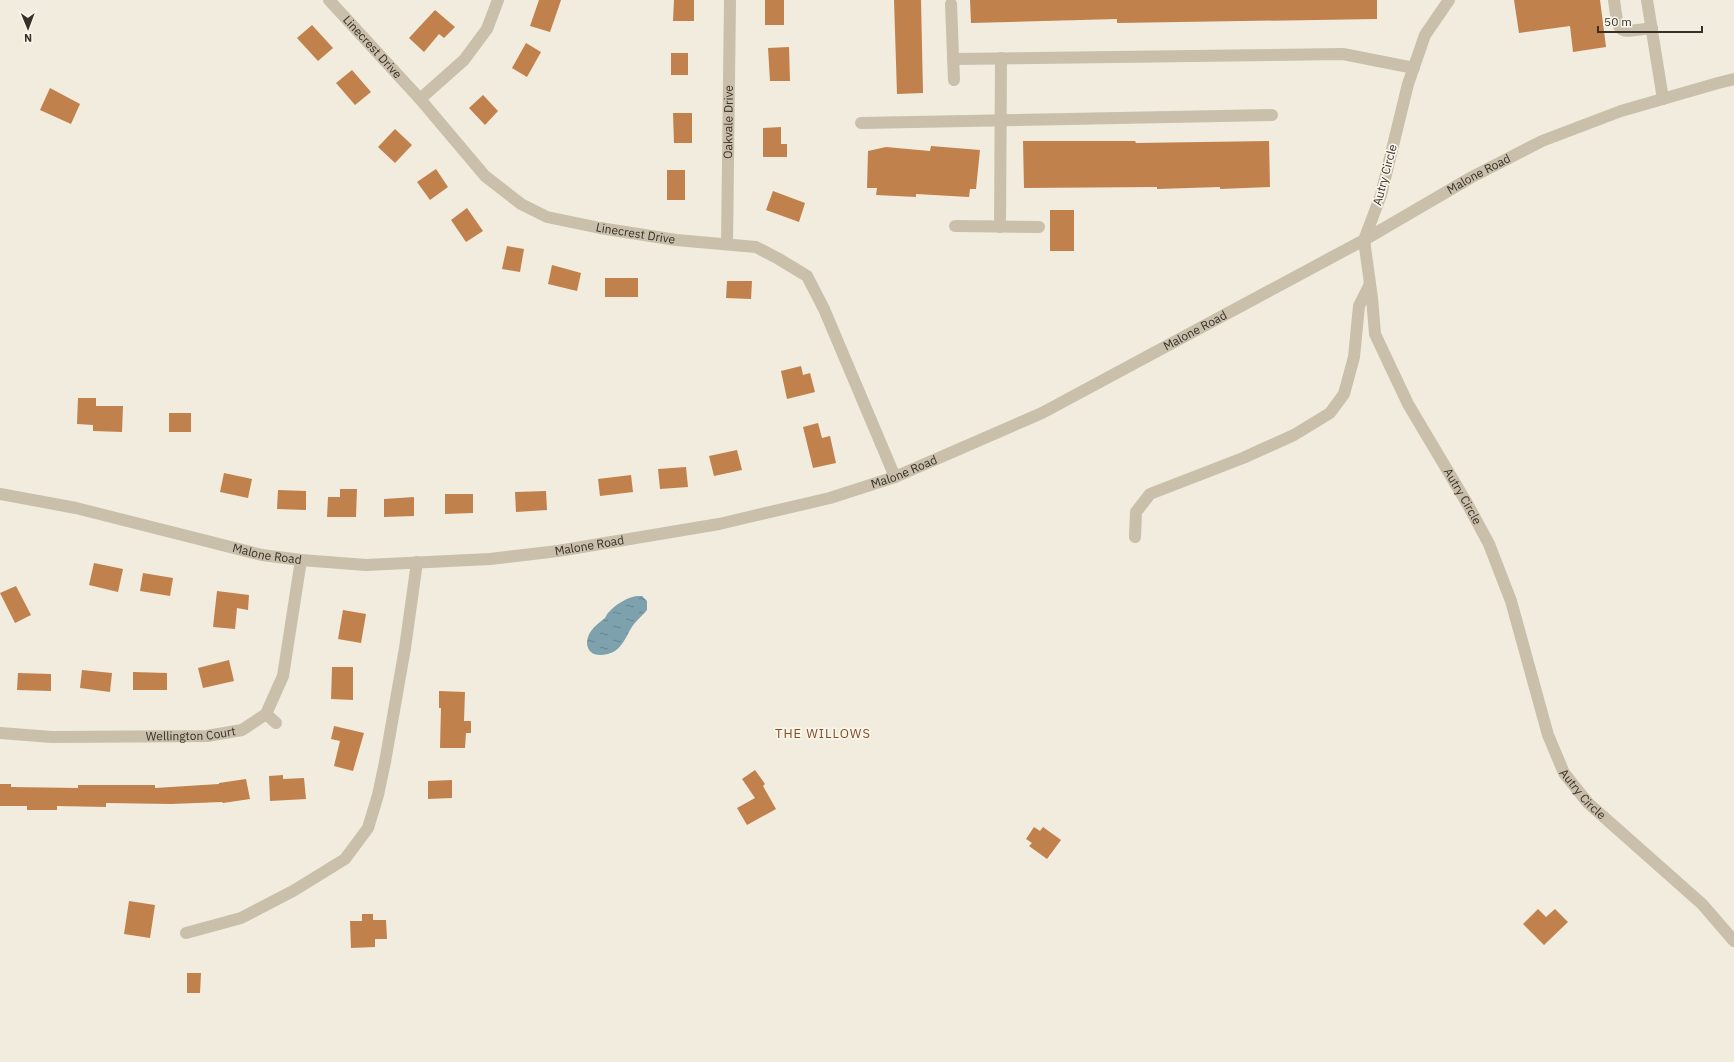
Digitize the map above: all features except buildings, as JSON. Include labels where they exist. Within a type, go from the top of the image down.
[{"type":"street","name":"Linecrest Drive","points":[[329,0],[420,99],[485,176],[521,204],[547,217],[676,240],[756,247],[807,276],[824,310],[895,477]]},
{"type":"street","points":[[420,99],[464,60],[487,29],[498,0]]},
{"type":"street","name":"Oakvale Drive","points":[[727,244],[730,0]]},
{"type":"street","name":"Autry Circle","points":[[1449,0],[1425,35],[1408,84],[1381,195],[1364,240],[1375,334],[1408,404],[1468,505],[1488,544],[1511,601],[1548,735],[1564,773],[1588,803],[1702,904],[1734,941]]},
{"type":"street","points":[[1614,0],[1618,25],[1621,29],[1627,31],[1652,28]]},
{"type":"street","points":[[1647,0],[1663,99]]},
{"type":"street","points":[[951,4],[954,80]]},
{"type":"street","points":[[953,59],[1343,54],[1414,68]]},
{"type":"street","points":[[1000,227],[1001,58]]},
{"type":"street","name":"Malone Road","points":[[0,494],[76,508],[262,555],[301,560],[366,565],[490,559],[558,551],[718,524],[830,498],[895,477],[1042,413],[1364,240],[1472,177],[1542,141],[1621,111],[1734,79]]},
{"type":"street","points":[[861,123],[1272,115]]},
{"type":"street","points":[[955,226],[1039,228]]},
{"type":"street","points":[[1134,537],[1136,512],[1150,494],[1243,458],[1294,435],[1330,412],[1344,394],[1354,357],[1359,306],[1370,284]]},
{"type":"street","points":[[276,724],[266,714],[283,676],[301,560]]},
{"type":"street","points":[[186,933],[241,918],[345,860],[368,828],[378,795],[385,762],[405,648],[417,562]]},
{"type":"street","name":"Wellington Court","points":[[0,733],[52,737],[207,736],[242,730],[266,714]]},
{"type":"water","points":[[642,596],[647,601],[647,610],[634,624],[621,645],[611,653],[601,655],[597,655],[590,651],[587,642],[589,634],[594,628],[618,604],[629,598]]},
{"type":"district","name":"THE WILLOWS","points":[[823,733]]}]
